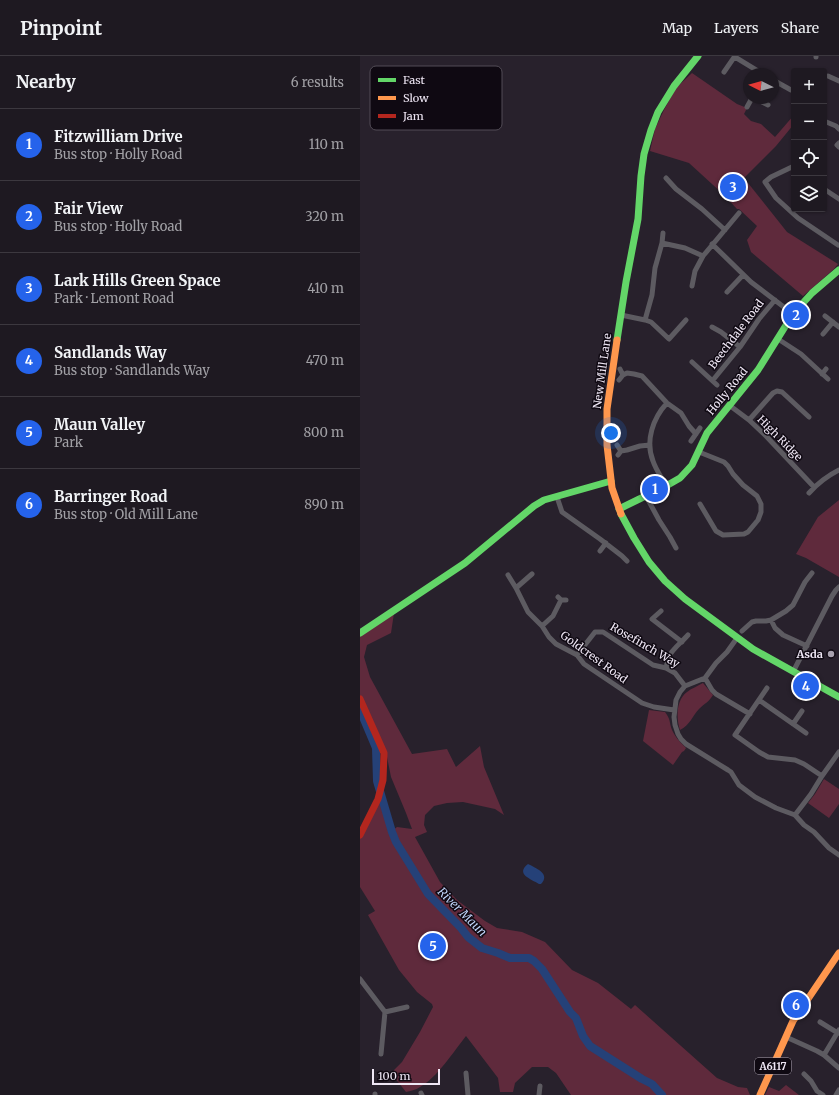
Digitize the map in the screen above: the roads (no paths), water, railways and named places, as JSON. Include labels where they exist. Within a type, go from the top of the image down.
[{"type":"street","name":"New Mill Lane","points":[[698,56],[674,86],[658,112],[644,154],[640,176],[638,220],[626,282],[606,409],[607,445],[612,488],[619,509],[634,538],[649,562],[665,582],[690,603],[752,649],[839,698]]},
{"type":"street","points":[[724,72],[735,57],[753,68]]},
{"type":"street","points":[[828,76],[839,82]]},
{"type":"street","points":[[779,83],[791,90]]},
{"type":"street","points":[[827,122],[839,129]]},
{"type":"street","points":[[791,167],[771,177],[765,182],[776,198],[798,218],[838,245]]},
{"type":"street","points":[[666,178],[676,189],[702,209],[725,230]]},
{"type":"street","points":[[666,188],[671,183]]},
{"type":"street","points":[[827,191],[839,199]]},
{"type":"street","points":[[692,286],[695,271],[703,256],[739,213]]},
{"type":"street","points":[[645,320],[652,295],[655,268],[662,243],[663,233]]},
{"type":"street","points":[[662,243],[685,248],[703,256]]},
{"type":"street","points":[[712,244],[751,282],[793,314]]},
{"type":"street","name":"Holly Road","points":[[619,509],[666,486],[680,478],[688,470],[699,452],[707,433],[758,370],[793,314],[812,293],[839,270]]},
{"type":"street","points":[[727,292],[744,275]]},
{"type":"street","name":"Beechdale Road","points":[[713,380],[740,348],[759,319],[775,300]]},
{"type":"street","points":[[621,315],[651,322],[669,339],[686,320]]},
{"type":"street","points":[[825,316],[839,327]]},
{"type":"street","points":[[823,334],[832,322]]},
{"type":"street","points":[[712,327],[721,332],[740,348]]},
{"type":"street","points":[[778,339],[801,354],[828,379]]},
{"type":"street","name":"Beechdale Road","points":[[692,362],[717,385]]},
{"type":"street","points":[[620,369],[623,375]]},
{"type":"street","points":[[822,374],[826,369]]},
{"type":"street","points":[[619,380],[627,373],[642,376],[667,403],[680,413],[696,434]]},
{"type":"street","points":[[749,420],[773,393],[777,391],[782,392],[809,417]]},
{"type":"street","points":[[666,486],[653,460],[650,445],[656,418],[667,403]]},
{"type":"street","name":"High Ridge","points":[[729,405],[749,420],[814,487]]},
{"type":"street","points":[[691,441],[700,428]]},
{"type":"street","points":[[617,445],[620,453],[640,446],[650,445]]},
{"type":"street","points":[[699,452],[724,462],[743,485],[757,496],[761,512],[758,520],[748,532],[744,534],[723,535],[716,531],[700,504]]},
{"type":"street","points":[[809,493],[830,474],[839,470]]},
{"type":"street","points":[[360,633],[465,563],[534,506],[544,500],[611,481]]},
{"type":"street","points":[[646,496],[676,548]]},
{"type":"street","points":[[557,497],[562,512],[606,543],[626,561]]},
{"type":"street","points":[[600,551],[606,543]]},
{"type":"street","points":[[742,631],[752,622],[766,622],[786,611],[793,605],[805,582],[812,573]]},
{"type":"street","points":[[516,588],[532,574]]},
{"type":"street","name":"Goldcrest Road","points":[[508,575],[528,612],[542,626],[549,637],[556,644],[577,655],[584,664],[642,703],[654,707],[674,710]]},
{"type":"street","points":[[793,672],[832,596],[839,587]]},
{"type":"street","points":[[542,626],[553,616],[561,599]]},
{"type":"street","points":[[662,611],[652,619],[682,642]]},
{"type":"street","points":[[771,620],[775,628],[783,634],[807,646]]},
{"type":"street","name":"Rosefinch Way","points":[[577,655],[595,632],[603,632],[653,665],[666,668],[675,673],[685,686]]},
{"type":"street","points":[[666,668],[668,657],[688,635]]},
{"type":"street","points":[[737,638],[705,678],[685,686],[680,692],[676,700],[674,710],[674,720],[678,734],[686,744],[731,772],[739,785],[756,797],[776,808],[795,815],[829,848],[839,855]]},
{"type":"street","points":[[705,678],[712,690],[750,714]]},
{"type":"street","points":[[767,688],[735,735],[759,752],[768,756],[795,760],[822,776]]},
{"type":"street","points":[[360,699],[384,753],[384,780],[378,799],[360,835]]},
{"type":"street","points":[[759,700],[806,733]]},
{"type":"street","points":[[793,724],[802,711]]},
{"type":"street","points":[[795,815],[839,752]]},
{"type":"street","name":"A6117","points":[[760,1095],[793,1021],[839,953]]},
{"type":"street","points":[[360,980],[362,987],[386,1012]]},
{"type":"street","points":[[386,1012],[407,1007]]},
{"type":"street","points":[[381,1054],[386,1012]]},
{"type":"street","points":[[820,1022],[839,1031],[824,1055]]},
{"type":"street","points":[[786,1037],[805,1044],[824,1055],[839,1068]]},
{"type":"street","points":[[466,1073],[468,1095]]},
{"type":"street","points":[[804,1074],[811,1081],[817,1091],[823,1095]]},
{"type":"street","points":[[539,1095],[540,1086]]},
{"type":"street","points":[[836,1095],[839,1090]]},
{"type":"water","points":[[528,864],[538,869],[543,874],[544,880],[541,884],[529,878],[524,873],[524,868]]},
{"type":"waterway","name":"River Maun","points":[[360,710],[376,748],[377,781],[392,832],[396,842],[428,894],[468,937],[482,948],[510,958],[529,958],[534,961],[542,969],[570,1012],[576,1018],[583,1036],[590,1046],[652,1084],[662,1095]]},
{"type":"place","name":"Lark Hills Green Space","points":[[733,187]]},
{"type":"place","name":"Fair View","points":[[796,315]]},
{"type":"place","name":"Fitzwilliam Drive","points":[[655,489]]},
{"type":"place","name":"Asda","points":[[831,654]]},
{"type":"place","name":"Sandlands Way","points":[[806,686]]},
{"type":"place","name":"Maun Valley","points":[[433,946]]},
{"type":"place","name":"Barringer Road","points":[[796,1005]]}]
